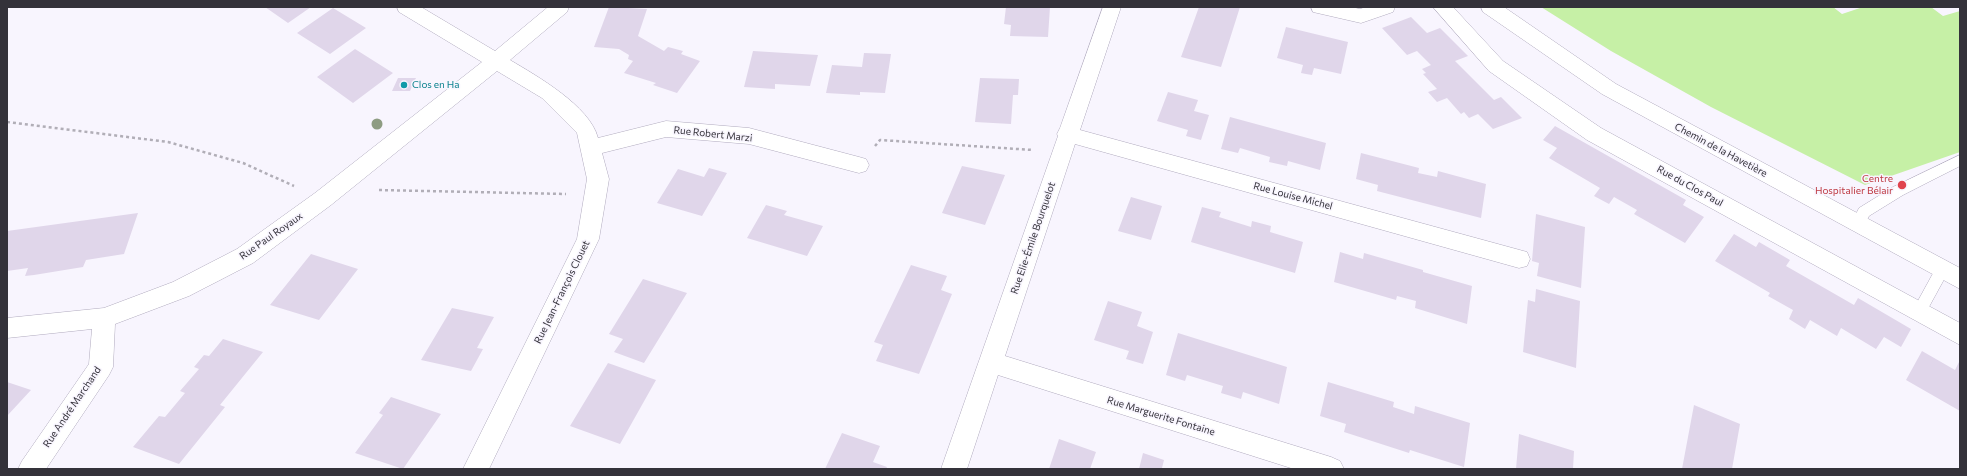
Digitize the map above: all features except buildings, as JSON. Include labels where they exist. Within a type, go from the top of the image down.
[{"type":"street","name":"Rue Jean-François Clouet","points":[[406,7],[549,93],[586,130],[598,179],[588,240],[476,469]]},
{"type":"street","name":"Rue Paul Royaux","points":[[7,328],[104,318],[181,288],[245,256],[323,199],[496,62],[560,7]]},
{"type":"street","name":"Rue Elie-Émile Bourquelot","points":[[954,469],[1112,7]]},
{"type":"street","points":[[1320,7],[1361,16],[1386,7]]},
{"type":"street","name":"Rue du Clos Paul","points":[[1442,7],[1496,66],[1594,134],[1960,335]]},
{"type":"street","name":"Chemin de la Havetière","points":[[1490,7],[1608,89],[1960,279]]},
{"type":"street","name":"Rue Robert Marzi","points":[[590,148],[666,129],[749,136],[859,165]]},
{"type":"street","name":"Rue Louise Michel","points":[[1065,143],[1519,259]]},
{"type":"street","name":"Rue André Marchand","points":[[31,469],[101,367],[104,318]]},
{"type":"street","name":"Rue Marguerite Fontaine","points":[[991,362],[1330,469]]},
{"type":"lane","points":[[1858,224],[1864,212],[1875,205],[1898,191],[1960,160]]},
{"type":"lane","points":[[1918,312],[1942,270]]},
{"type":"path","points":[[7,122],[168,142],[243,163],[323,199]]},
{"type":"path","points":[[859,165],[880,140],[1065,143]]},
{"type":"path","points":[[374,191],[595,195]]},
{"type":"green space","name":"Centre Hospitalier Bélair","points":[[1541,7],[1833,7],[1842,14],[1863,7],[1931,7],[1943,16],[1960,11],[1960,152],[1865,185],[1711,107],[1611,51]]},
{"type":"place","name":"Clos en Ha","points":[[404,85]]},
{"type":"place","name":"Centre Hospitalier Bélair","points":[[1902,185]]}]
